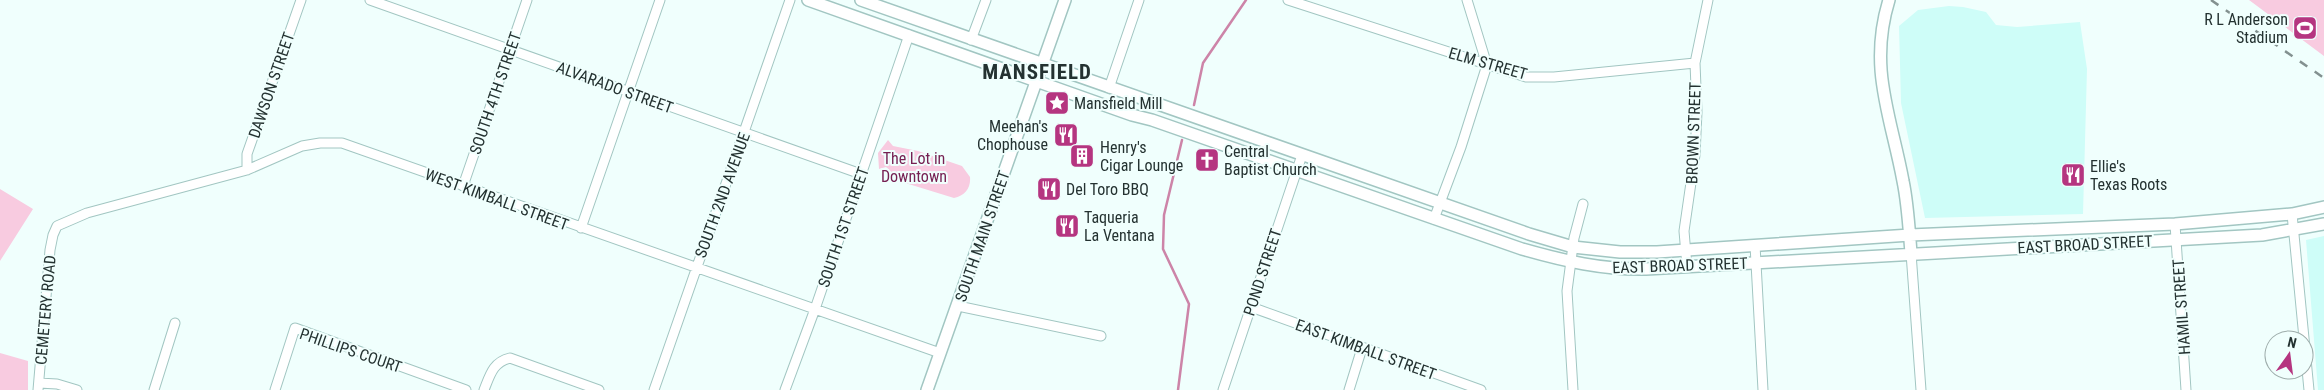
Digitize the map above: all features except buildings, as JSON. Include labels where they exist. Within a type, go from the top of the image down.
[{"type":"main road","name":"EAST BROAD STREET","points":[[808,0],[1132,115],[1214,141],[1434,219],[1522,249],[1583,265],[1622,269],[2262,235],[2324,224]]},
{"type":"main road","name":"EAST BROAD STREET","points":[[861,0],[875,2],[914,20],[1439,203],[1573,247],[1620,252],[1685,250],[1910,235],[2175,224],[2292,214],[2324,207]]},
{"type":"main road","name":"SOUTH MAIN STREET","points":[[927,390],[1064,0]]},
{"type":"main road","points":[[1890,0],[1880,46],[1882,81],[1884,102],[1904,182],[1911,254]]},
{"type":"main road","points":[[909,35],[914,20]]},
{"type":"main road","points":[[1152,120],[1157,105]]},
{"type":"main road","points":[[1214,141],[1219,126]]},
{"type":"main road","points":[[2059,228],[2060,245]]},
{"type":"street","name":"DAWSON STREET","points":[[247,170],[247,154],[301,0]]},
{"type":"street","name":"ALVARADO STREET","points":[[370,0],[860,174]]},
{"type":"street","name":"SOUTH 4TH STREET","points":[[463,186],[528,0]]},
{"type":"street","points":[[581,228],[660,0]]},
{"type":"street","name":"SOUTH 2ND AVENUE","points":[[654,390],[790,0]]},
{"type":"street","points":[[971,40],[986,0]]},
{"type":"street","points":[[1109,88],[1139,0]]},
{"type":"street","name":"ELM STREET","points":[[1288,0],[1526,77],[1695,64]]},
{"type":"street","points":[[1434,219],[1462,147],[1487,65],[1467,0]]},
{"type":"street","name":"BROWN STREET","points":[[1687,266],[1684,231],[1696,146],[1695,64],[1708,0]]},
{"type":"street","name":"SOUTH 1ST STREET","points":[[784,390],[815,310],[909,35]]},
{"type":"street","name":"WEST KIMBALL STREET","points":[[55,230],[57,226],[66,220],[247,170],[302,146],[320,143],[342,143],[940,353]]},
{"type":"street","name":"POND STREET","points":[[1223,390],[1302,155]]},
{"type":"street","points":[[1573,390],[1567,291],[1570,262],[1583,204]]},
{"type":"street","points":[[2292,214],[2308,390]]},
{"type":"street","name":"HAMIL STREET","points":[[2175,224],[2186,390]]},
{"type":"street","name":"CEMETERY ROAD","points":[[39,386],[50,250],[55,230]]},
{"type":"street","points":[[1756,245],[1763,390]]},
{"type":"street","points":[[1911,254],[1921,390]]},
{"type":"street","points":[[958,306],[1101,336]]},
{"type":"street","name":"EAST KIMBALL STREET","points":[[1251,307],[1457,386],[1481,390]]},
{"type":"street","points":[[154,390],[174,323]]},
{"type":"street","name":"PHILLIPS COURT","points":[[275,390],[295,328],[466,390]]},
{"type":"street","points":[[1349,390],[1362,348]]},
{"type":"street","points":[[484,390],[493,368],[500,360],[510,358],[599,390]]},
{"type":"street","points":[[39,386],[57,384],[76,390]]},
{"type":"shaded area","points":[[1949,6],[1986,12],[1996,25],[2017,27],[2080,22],[2087,69],[2083,214],[1925,218],[1901,103],[1899,26],[1918,10]]},
{"type":"shaded area","points":[[2324,236],[2324,390],[2318,390],[2306,240]]},
{"type":"green space","name":"R L Anderson Stadium","points":[[2249,0],[2324,0],[2324,56]]},
{"type":"green space","name":"The Lot in Downtown","points":[[888,140],[893,146],[918,151],[962,166],[970,177],[966,191],[954,198],[902,182],[886,167],[879,169],[878,153]]},
{"type":"green space","points":[[0,189],[33,209],[0,261]]},
{"type":"green space","points":[[0,353],[28,361],[28,390],[0,390]]},
{"type":"waterway","points":[[1194,105],[1203,63],[1246,0]]},
{"type":"waterway","points":[[1178,390],[1189,304],[1163,249],[1164,215],[1182,140]]},
{"type":"railway","points":[[2211,0],[2324,78]]},
{"type":"place","name":"R L Anderson Stadium","points":[[2305,28]]},
{"type":"place","name":"Mansfield Mill","points":[[1057,103]]},
{"type":"place","name":"Meehan's Chophouse","points":[[1066,135]]},
{"type":"place","name":"Henry's Cigar Lounge","points":[[1082,156]]},
{"type":"place","name":"Central Baptist Church","points":[[1207,160]]},
{"type":"place","name":"Ellie's Texas Roots","points":[[2073,175]]},
{"type":"place","name":"Del Toro BBQ","points":[[1049,189]]},
{"type":"place","name":"Taqueria La Ventana","points":[[1067,226]]},
{"type":"district","name":"MANSFIELD","points":[[1037,72]]}]
